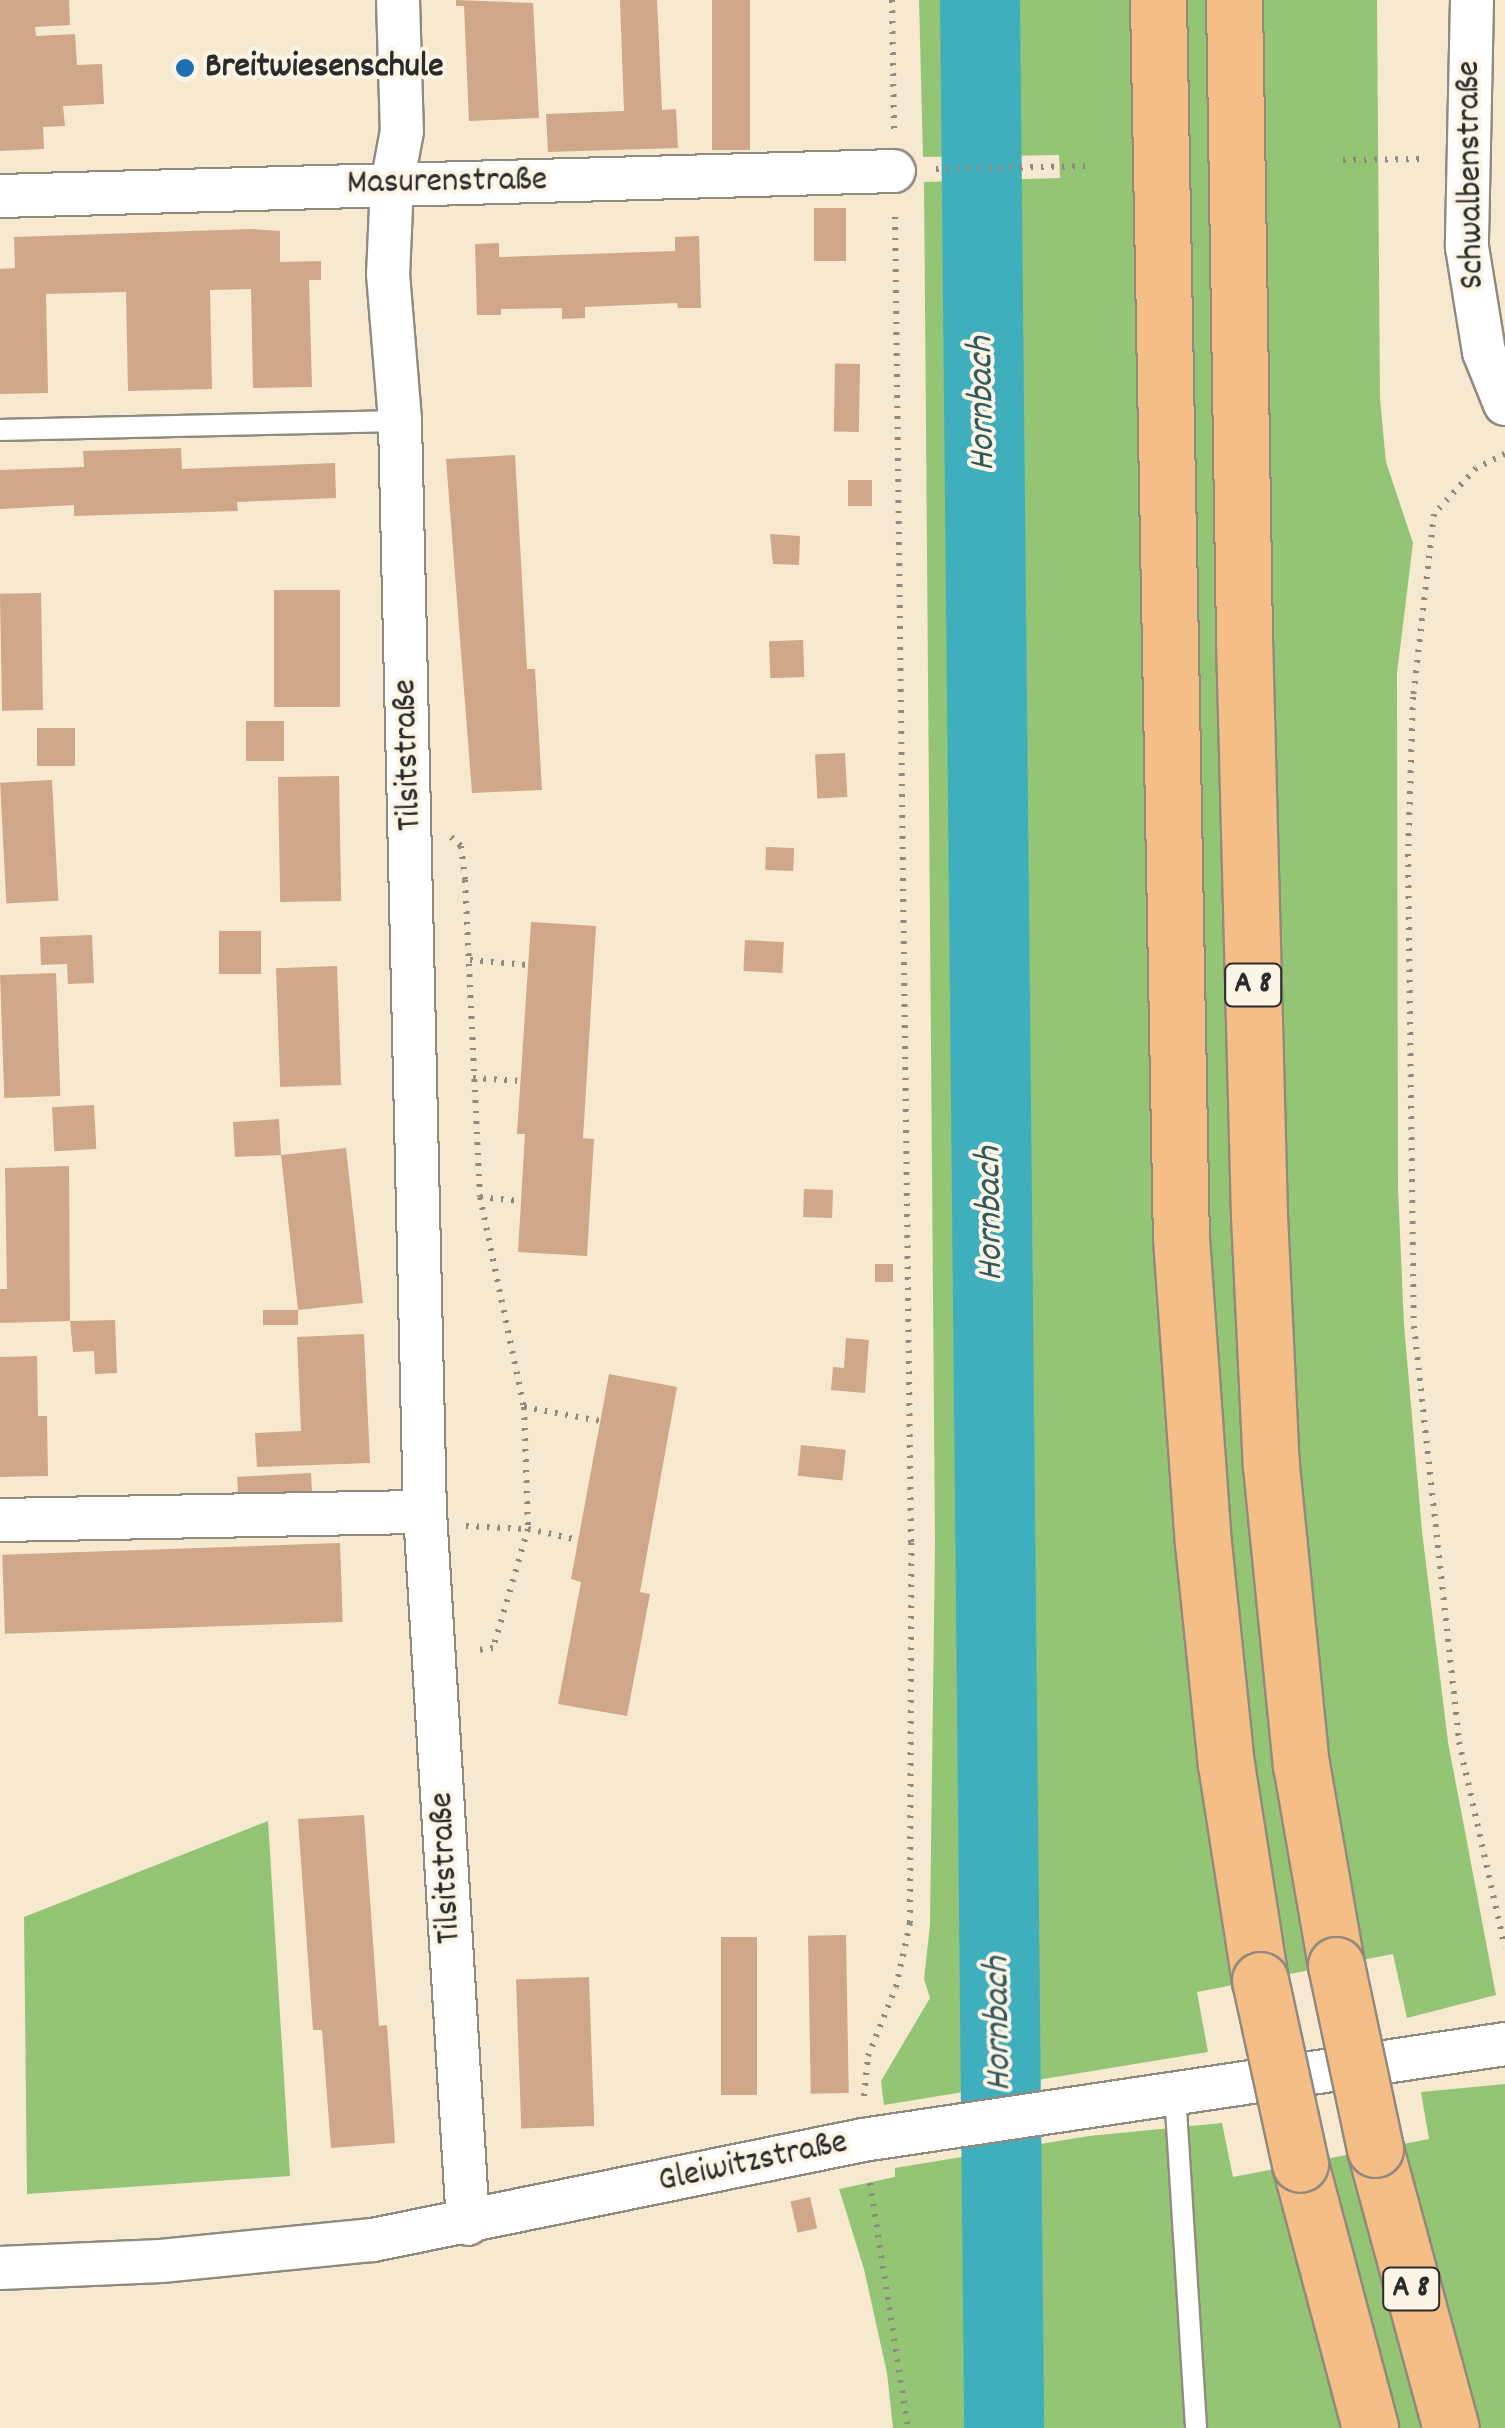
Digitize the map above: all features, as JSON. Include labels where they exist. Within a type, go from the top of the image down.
[{"type":"highway","name":"A 8","points":[[1158,0],[1181,1238],[1203,1543],[1224,1746],[1260,1980],[1300,2164],[1370,2428]]},
{"type":"highway","name":"A 8","points":[[1234,0],[1244,638],[1268,1408],[1301,1764],[1336,1965],[1375,2149],[1450,2428]]},
{"type":"street","name":"Tilsitstraße","points":[[398,0],[402,131],[392,184],[388,274],[400,421],[425,1512],[468,2224]]},
{"type":"street","name":"Schwalbenstraße","points":[[1472,0],[1467,247],[1474,310],[1484,352],[1505,404]]},
{"type":"street","name":"Masurenstraße","points":[[0,196],[913,170]]},
{"type":"street","points":[[0,1520],[425,1512]]},
{"type":"street","name":"Gleiwitzstraße","points":[[0,2268],[293,2250],[468,2224],[882,2137],[1505,2044]]},
{"type":"lane","points":[[0,430],[400,421]]},
{"type":"lane","points":[[1176,2093],[1196,2428]]},
{"type":"path","points":[[892,0],[913,170],[910,1924],[896,1987],[868,2056],[882,2137],[908,2428]]},
{"type":"path","points":[[1343,160],[1468,158]]},
{"type":"path","points":[[913,170],[1088,166]]},
{"type":"path","points":[[1505,454],[1476,468],[1434,514],[1414,697],[1408,854],[1414,1326],[1459,1742],[1505,1947]]},
{"type":"path","points":[[412,830],[448,834],[461,846],[480,1198],[524,1407],[528,1529],[494,1648],[434,1655]]},
{"type":"path","points":[[470,960],[528,966]]},
{"type":"path","points":[[472,1078],[521,1081]]},
{"type":"path","points":[[480,1198],[521,1200]]},
{"type":"path","points":[[524,1407],[600,1421]]},
{"type":"path","points":[[425,1512],[454,1525],[528,1529],[579,1540]]},
{"type":"green space","points":[[919,0],[1377,0],[1380,399],[1386,462],[1413,543],[1397,673],[1398,1188],[1404,1325],[1422,1531],[1448,1742],[1496,1995],[1407,2018],[1393,1954],[1197,1992],[1208,2052],[884,2105],[881,2081],[930,1998],[924,1979],[930,1925],[935,1543],[924,182],[1060,178],[1059,155],[923,157]]},
{"type":"green space","points":[[268,1821],[290,2176],[27,2194],[24,1917]]},
{"type":"green space","points":[[1505,2084],[1505,2428],[893,2428],[887,2373],[864,2269],[839,2189],[895,2177],[895,2168],[1089,2136],[1222,2123],[1233,2177],[1429,2139],[1421,2092]]},
{"type":"building","points":[[0,0],[69,0],[70,25],[35,27],[36,36],[75,34],[77,65],[102,64],[104,104],[63,106],[65,126],[43,127],[44,149],[0,151]]},
{"type":"building","points":[[456,0],[533,3],[539,118],[469,121],[464,6],[456,6]]},
{"type":"building","points":[[620,0],[657,0],[662,110],[676,109],[678,148],[548,152],[546,114],[624,111]]},
{"type":"building","points":[[712,0],[750,0],[750,150],[712,150]]},
{"type":"building","points":[[814,208],[846,208],[846,261],[814,261]]},
{"type":"building","points":[[280,231],[280,262],[321,261],[321,280],[309,280],[312,387],[253,388],[251,289],[210,290],[212,389],[128,391],[126,292],[46,294],[48,393],[0,394],[0,269],[15,268],[14,237]]},
{"type":"building","points":[[699,236],[701,308],[678,308],[677,303],[585,307],[585,318],[562,319],[562,308],[501,309],[501,315],[477,315],[475,244],[499,243],[499,257],[675,251],[675,237]]},
{"type":"building","points":[[835,364],[860,364],[859,432],[834,432]]},
{"type":"building","points":[[181,448],[182,469],[335,463],[336,498],[237,502],[238,511],[74,516],[74,505],[0,509],[0,470],[84,467],[83,451]]},
{"type":"building","points":[[515,455],[527,669],[535,669],[542,790],[472,793],[446,459]]},
{"type":"building","points":[[848,480],[872,480],[872,506],[848,506]]},
{"type":"building","points":[[770,534],[800,536],[799,565],[773,564]]},
{"type":"building","points":[[274,590],[340,590],[340,707],[274,707]]},
{"type":"building","points":[[41,593],[43,710],[2,711],[0,594]]},
{"type":"building","points":[[803,640],[804,677],[770,678],[769,641]]},
{"type":"building","points":[[246,721],[284,721],[284,761],[246,761]]},
{"type":"building","points":[[37,728],[75,728],[75,766],[37,766]]},
{"type":"building","points":[[845,753],[847,797],[817,799],[815,755]]},
{"type":"building","points":[[339,776],[341,901],[280,902],[278,777]]},
{"type":"building","points":[[52,780],[58,901],[6,904],[0,783]]},
{"type":"building","points":[[766,847],[794,848],[793,871],[765,870]]},
{"type":"building","points":[[531,922],[596,926],[583,1138],[594,1139],[587,1256],[518,1252],[525,1134],[517,1134]]},
{"type":"building","points":[[219,931],[261,931],[261,974],[219,974]]},
{"type":"building","points":[[92,935],[94,983],[68,984],[67,964],[41,965],[40,937]]},
{"type":"building","points":[[745,940],[784,942],[782,973],[743,971]]},
{"type":"building","points":[[337,966],[341,1085],[280,1087],[276,968]]},
{"type":"building","points":[[56,973],[60,1096],[4,1098],[0,975]]},
{"type":"building","points":[[94,1105],[96,1149],[54,1151],[52,1107]]},
{"type":"building","points":[[279,1119],[281,1155],[235,1157],[233,1122]]},
{"type":"building","points":[[346,1148],[363,1303],[298,1310],[281,1155]]},
{"type":"building","points":[[69,1166],[70,1321],[0,1323],[0,1289],[7,1289],[5,1168]]},
{"type":"building","points":[[804,1189],[833,1190],[832,1218],[803,1217]]},
{"type":"building","points":[[875,1264],[893,1264],[893,1282],[875,1282]]},
{"type":"building","points":[[263,1310],[298,1310],[298,1325],[263,1325]]},
{"type":"building","points":[[115,1320],[117,1373],[95,1374],[94,1351],[73,1352],[70,1321]]},
{"type":"building","points":[[364,1334],[370,1463],[257,1467],[255,1433],[301,1431],[297,1337]]},
{"type":"building","points":[[846,1338],[869,1340],[865,1393],[831,1390],[833,1367],[844,1368]]},
{"type":"building","points":[[37,1356],[38,1416],[47,1416],[48,1476],[0,1477],[0,1357]]},
{"type":"building","points":[[609,1374],[677,1387],[640,1592],[650,1594],[627,1716],[558,1704],[581,1582],[571,1579]]},
{"type":"building","points":[[801,1445],[846,1450],[843,1481],[798,1476]]},
{"type":"building","points":[[311,1473],[312,1494],[238,1498],[237,1477]]},
{"type":"building","points":[[340,1543],[343,1622],[5,1634],[2,1555]]},
{"type":"building","points":[[364,1815],[379,2026],[387,2025],[395,2143],[331,2148],[322,2030],[313,2030],[298,1819]]},
{"type":"building","points":[[846,1935],[849,2093],[811,2094],[808,1936]]},
{"type":"building","points":[[721,1937],[757,1937],[757,2095],[721,2095]]},
{"type":"building","points":[[589,1977],[594,2126],[521,2128],[516,1980]]},
{"type":"building","points":[[810,2197],[817,2228],[798,2233],[791,2201]]},
{"type":"waterway","name":"Hornbach","points":[[980,0],[1004,2428]]},
{"type":"place","name":"Breitwiesenschule","points":[[185,68]]}]
